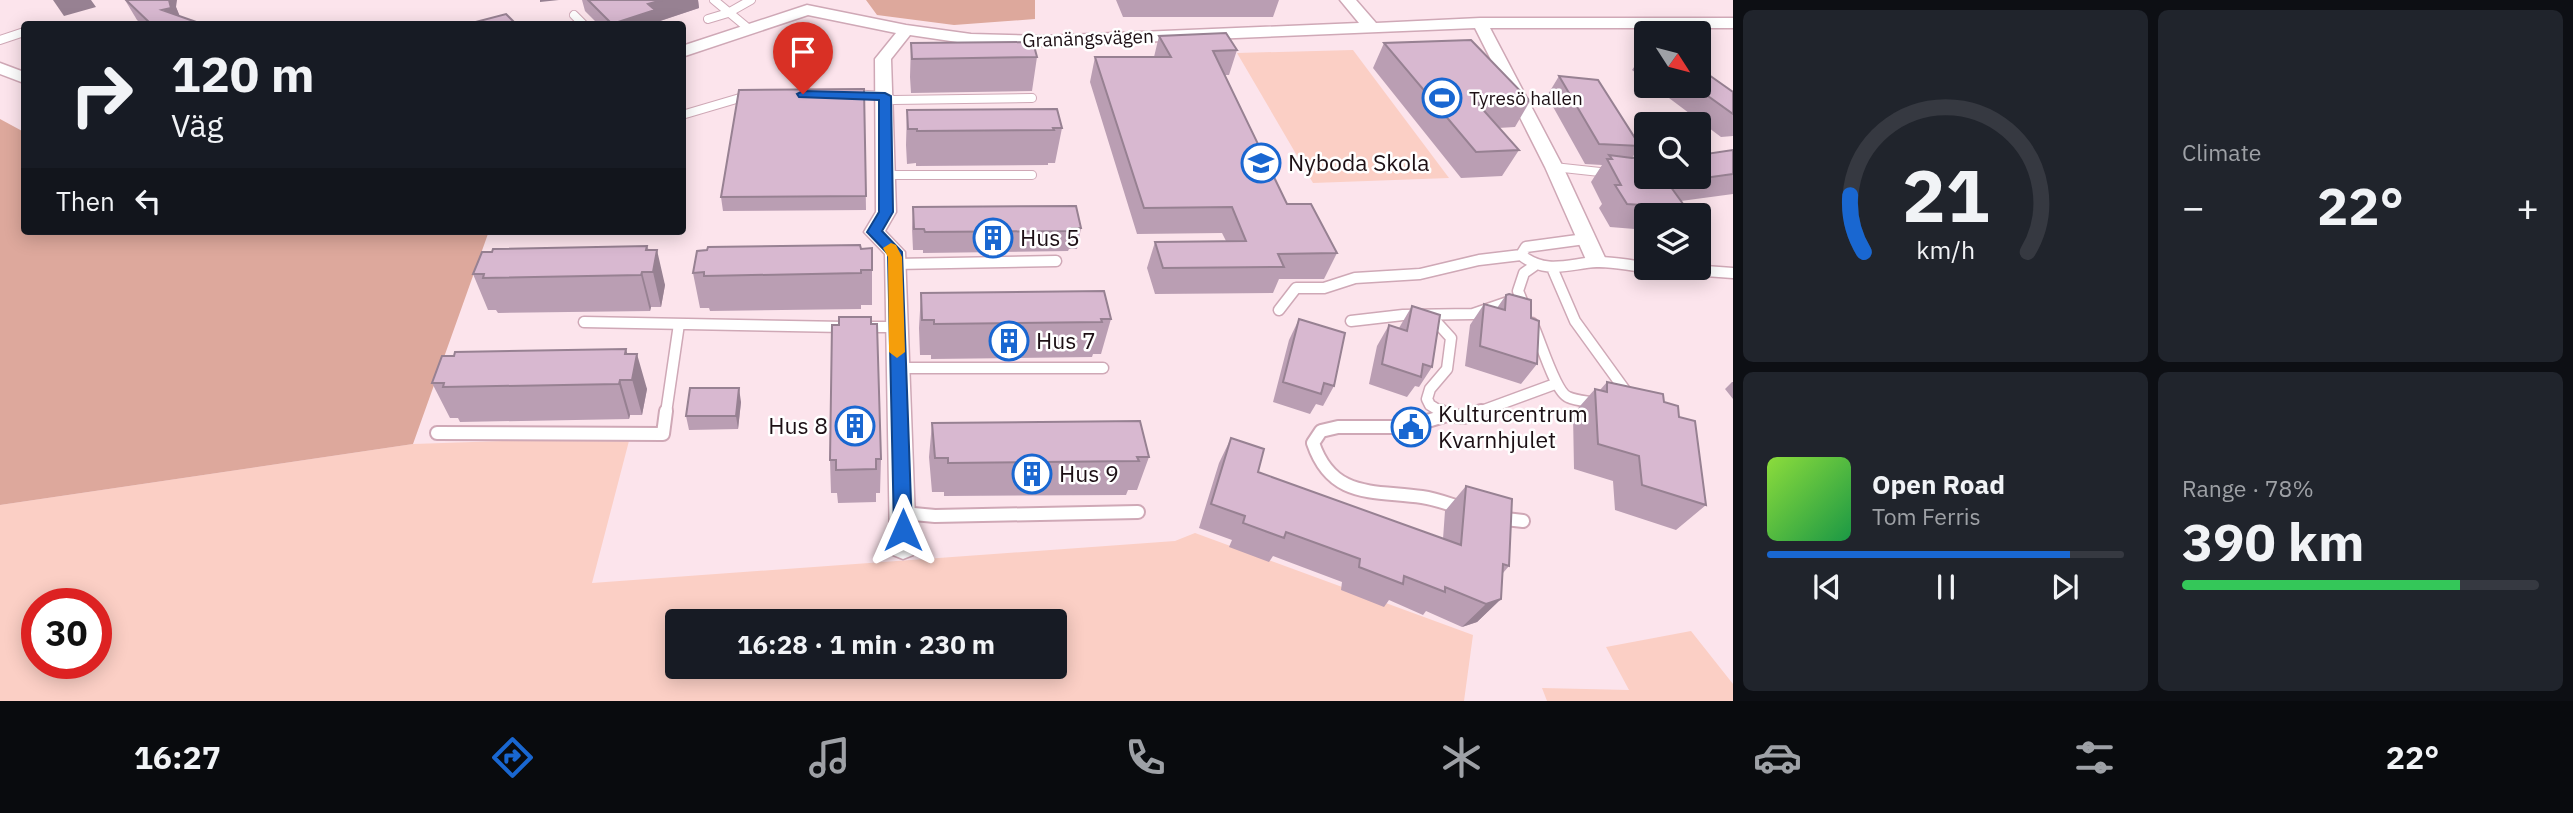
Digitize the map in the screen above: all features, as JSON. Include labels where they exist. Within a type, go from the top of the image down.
[{"type":"street","points":[[1348,0],[1371,27]]},
{"type":"street","points":[[686,51],[808,5]]},
{"type":"street","name":"Granängsvägen","points":[[808,5],[906,30],[971,39],[1043,41],[1480,23],[1733,23]]},
{"type":"street","points":[[1480,23],[1554,167],[1597,262]]},
{"type":"street","points":[[903,547],[895,252],[874,232],[886,212],[883,59],[906,30]]},
{"type":"street","points":[[0,68],[21,77]]},
{"type":"lane","points":[[715,0],[749,29]]},
{"type":"lane","points":[[708,19],[728,13],[751,0]]},
{"type":"lane","points":[[574,15],[580,21]]},
{"type":"lane","points":[[0,40],[21,33]]},
{"type":"lane","points":[[686,114],[741,96],[760,94]]},
{"type":"lane","points":[[834,94],[885,96],[893,100],[1032,98]]},
{"type":"lane","points":[[1554,167],[1616,174]]},
{"type":"lane","points":[[886,175],[1032,175]]},
{"type":"lane","points":[[1521,256],[1526,247],[1585,239]]},
{"type":"lane","points":[[1279,310],[1296,288],[1324,288],[1355,278],[1420,274],[1479,260],[1521,256],[1534,266],[1553,270],[1597,262],[1634,266]]},
{"type":"lane","points":[[895,264],[1056,261]]},
{"type":"lane","points":[[1534,266],[1524,273],[1518,291],[1543,345],[1555,384],[1566,397],[1628,406],[1631,394],[1586,339],[1570,313],[1553,270]]},
{"type":"lane","points":[[1711,271],[1733,273]]},
{"type":"lane","points":[[1351,321],[1429,314],[1473,314],[1520,297]]},
{"type":"lane","points":[[1429,314],[1451,338],[1447,369],[1430,389],[1427,398],[1430,405],[1447,415],[1464,417],[1555,384]]},
{"type":"lane","points":[[584,322],[654,321],[679,324],[895,327]]},
{"type":"lane","points":[[437,433],[663,434],[679,324]]},
{"type":"lane","points":[[899,369],[1103,368]]},
{"type":"lane","points":[[1447,415],[1408,427],[1338,426],[1321,431],[1313,443],[1316,457],[1327,473],[1347,486],[1366,492],[1424,497],[1476,512]]},
{"type":"lane","points":[[903,513],[935,516],[1138,512]]},
{"type":"lane","points":[[1489,516],[1523,521]]},
{"type":"shaded area","points":[[866,0],[1035,0],[1035,19],[954,25],[877,15]]},
{"type":"shaded area","points":[[1353,50],[1449,178],[1313,183],[1237,53]]},
{"type":"shaded area","points":[[0,119],[21,130],[21,235],[488,235],[413,444],[0,505]]},
{"type":"shaded area","points":[[630,437],[592,583],[1175,541],[1195,533],[1473,635],[1464,701],[0,701],[0,505],[413,444]]},
{"type":"shaded area","points":[[1691,631],[1733,684],[1733,701],[1547,701],[1542,688],[1629,690],[1606,647]]},
{"type":"building","points":[[126,0],[169,0],[171,8],[162,10],[193,21],[148,21]]},
{"type":"building","points":[[588,0],[662,0],[648,4],[655,10],[621,21],[609,21]]},
{"type":"building","points":[[506,14],[513,21],[479,21]]},
{"type":"building","points":[[1226,33],[1237,50],[1213,51],[1287,204],[1311,204],[1337,253],[1278,254],[1284,267],[1163,268],[1155,242],[1246,241],[1232,207],[1144,208],[1095,57],[1171,57],[1159,36]]},
{"type":"building","points":[[1471,40],[1530,101],[1477,103],[1519,150],[1476,152],[1384,43]]},
{"type":"building","points":[[1033,42],[1037,57],[912,59],[911,43]]},
{"type":"building","points":[[1559,76],[1598,80],[1634,137],[1634,146],[1599,144]]},
{"type":"building","points":[[1712,77],[1733,92],[1733,114],[1711,98]]},
{"type":"building","points":[[864,89],[866,196],[721,197],[739,90]]},
{"type":"building","points":[[1057,109],[1062,128],[1053,128],[1054,130],[908,129],[907,110]]},
{"type":"building","points":[[1733,150],[1733,174],[1711,177],[1711,153]]},
{"type":"building","points":[[1609,155],[1632,158],[1634,189],[1672,189],[1682,203],[1627,204],[1615,185],[1621,185],[1607,159],[1612,159]]},
{"type":"building","points":[[1076,206],[1081,228],[1072,228],[1073,231],[925,232],[924,229],[914,229],[913,207]]},
{"type":"building","points":[[860,245],[861,249],[872,248],[872,270],[861,270],[861,273],[704,276],[704,272],[693,273],[697,251],[707,250],[708,247]]},
{"type":"building","points":[[647,246],[646,250],[657,250],[653,272],[642,272],[641,275],[483,278],[484,274],[473,274],[482,252],[492,252],[493,249]]},
{"type":"building","points":[[1104,291],[1111,319],[1101,319],[1102,322],[934,324],[934,320],[922,320],[921,293]]},
{"type":"building","points":[[1506,295],[1531,300],[1531,318],[1539,321],[1537,364],[1480,346],[1484,304],[1505,310]]},
{"type":"building","points":[[1412,306],[1440,315],[1432,367],[1423,364],[1421,377],[1382,364],[1389,325],[1407,331]]},
{"type":"building","name":"Hus 8","points":[[839,317],[871,317],[871,324],[877,324],[881,459],[876,459],[876,469],[836,470],[836,460],[830,460],[832,325],[839,325]]},
{"type":"building","points":[[1299,319],[1345,333],[1334,386],[1324,383],[1321,394],[1283,382]]},
{"type":"building","points":[[626,349],[625,354],[637,354],[632,380],[620,380],[619,384],[443,387],[444,383],[432,383],[442,356],[454,356],[455,352]]},
{"type":"building","points":[[1607,382],[1663,394],[1664,402],[1678,406],[1679,417],[1695,421],[1706,505],[1642,485],[1639,456],[1598,444],[1595,389],[1607,392]]},
{"type":"building","points":[[690,388],[739,388],[736,416],[686,416]]},
{"type":"building","points":[[1140,421],[1149,457],[1137,457],[1139,461],[948,463],[948,458],[935,458],[932,423]]},
{"type":"building","points":[[1231,438],[1264,449],[1258,472],[1461,545],[1466,486],[1512,499],[1509,566],[1503,564],[1501,599],[1486,604],[1445,587],[1445,592],[1404,576],[1403,584],[1359,567],[1360,559],[1286,532],[1284,538],[1243,523],[1245,516],[1211,504]]},
{"type":"slow traffic","points":[[891,248],[895,252],[897,352]]},
{"type":"place","name":"Tyresö hallen","points":[[1442,98]]},
{"type":"place","name":"Nyboda Skola","points":[[1261,163]]},
{"type":"place","name":"Hus 5","points":[[993,238]]},
{"type":"place","name":"Hus 7","points":[[1009,341]]},
{"type":"place","name":"Hus 8","points":[[855,426]]},
{"type":"place","name":"Kulturcentrum Kvarnhjulet","points":[[1411,427]]},
{"type":"place","name":"Hus 9","points":[[1032,474]]},
{"type":"route","points":[[803,94],[885,96],[886,212],[874,232],[895,252],[895,327],[899,369],[903,530]]}]
